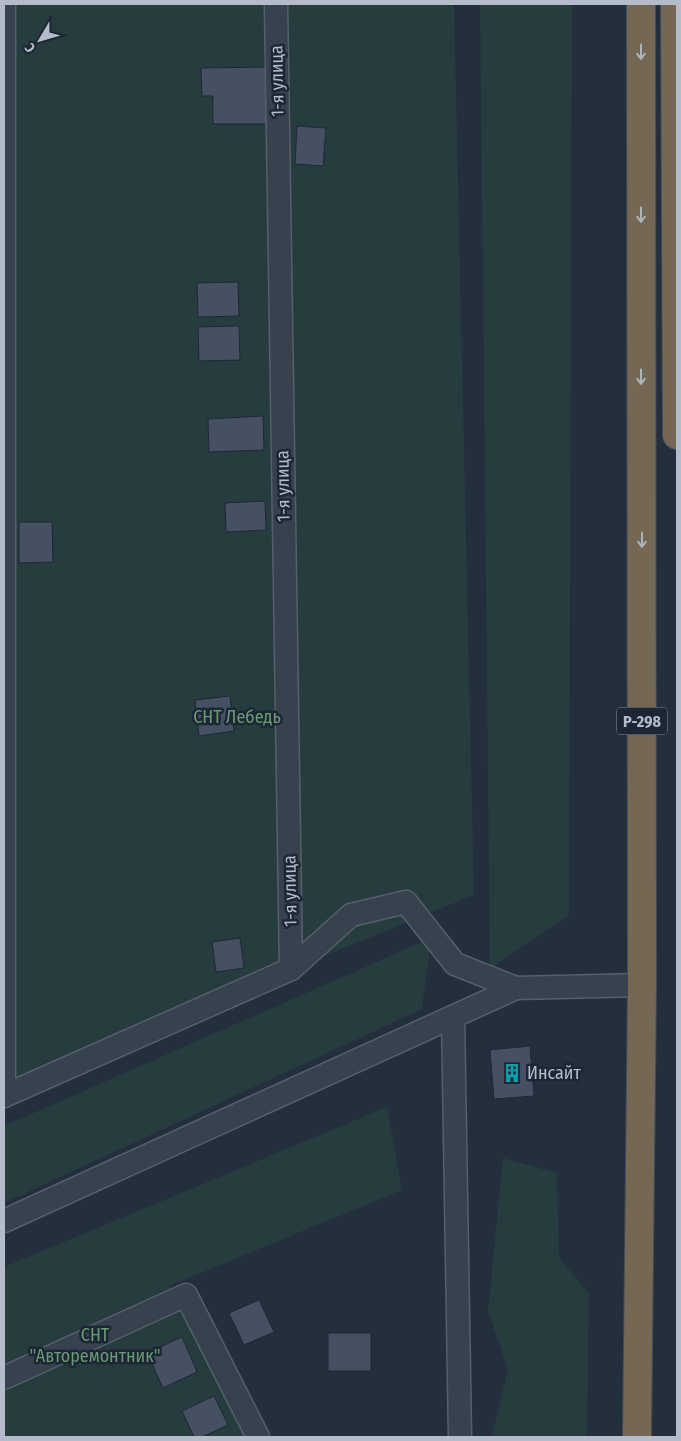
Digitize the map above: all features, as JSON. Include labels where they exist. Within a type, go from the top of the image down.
[{"type":"highway","name":"Р-298","points":[[637,1437],[642,985],[641,4]]},
{"type":"highway","points":[[675,4],[677,435]]},
{"type":"street","points":[[4,4],[4,1096],[291,969],[351,915],[406,902],[455,964],[516,988],[642,985]]},
{"type":"street","name":"1-я улица","points":[[276,4],[291,969]]},
{"type":"street","points":[[4,1221],[516,988]]},
{"type":"street","points":[[453,1017],[460,1437]]},
{"type":"street","points":[[4,1378],[186,1294],[258,1437]]},
{"type":"green space","name":"СНТ Лебедь","points":[[4,4],[454,4],[474,895],[4,1087]]},
{"type":"green space","points":[[480,4],[572,4],[569,915],[490,969]]},
{"type":"green space","points":[[431,938],[422,1009],[4,1203],[4,1126]]},
{"type":"green space","name":"СНТ \"Авторемонтник\"","points":[[387,1107],[402,1190],[169,1286],[246,1437],[4,1437],[4,1267]]},
{"type":"green space","points":[[503,1158],[557,1173],[559,1258],[589,1293],[587,1437],[492,1437],[508,1369],[488,1311]]},
{"type":"building","points":[[269,67],[270,124],[213,124],[213,96],[202,96],[201,68]]},
{"type":"building","points":[[297,126],[326,128],[323,166],[295,164]]},
{"type":"building","points":[[238,282],[239,316],[198,317],[197,283]]},
{"type":"building","points":[[239,326],[240,360],[199,361],[198,327]]},
{"type":"building","points":[[263,416],[264,450],[209,452],[208,419]]},
{"type":"building","points":[[265,501],[266,530],[226,532],[225,503]]},
{"type":"building","points":[[19,522],[52,522],[53,562],[19,563]]},
{"type":"building","points":[[230,696],[234,731],[199,736],[195,700]]},
{"type":"building","points":[[240,938],[244,968],[216,972],[212,942]]},
{"type":"building","name":"Инсайт","points":[[530,1046],[534,1096],[494,1099],[490,1050]]},
{"type":"building","points":[[259,1300],[274,1332],[244,1345],[229,1313]]},
{"type":"building","points":[[328,1333],[371,1333],[371,1371],[328,1371]]},
{"type":"building","points":[[182,1337],[197,1372],[163,1388],[147,1353]]},
{"type":"building","points":[[214,1396],[228,1425],[202,1437],[194,1437],[182,1411]]},
{"type":"place","name":"Инсайт","points":[[512,1073]]}]
